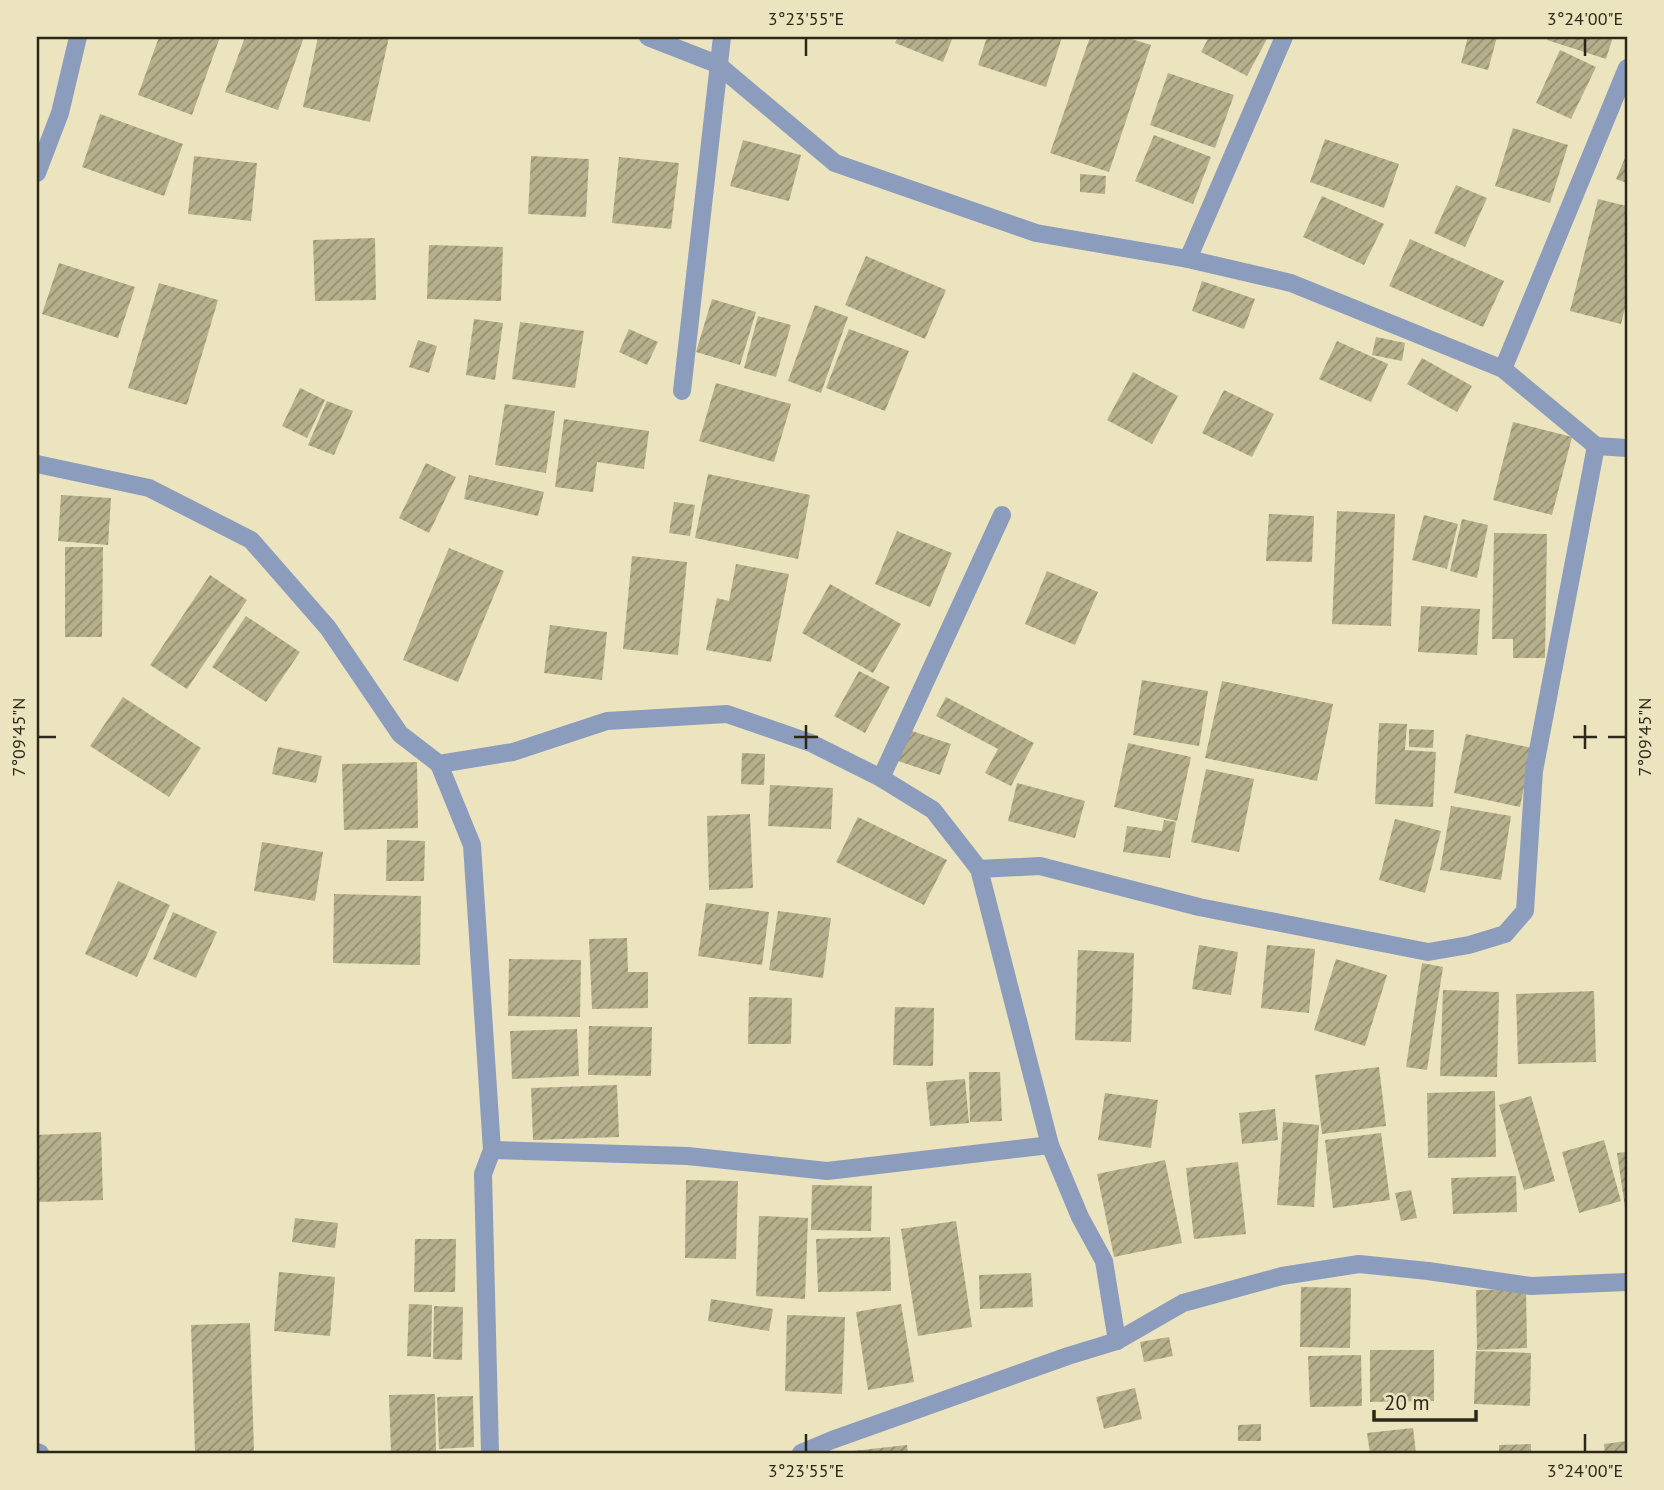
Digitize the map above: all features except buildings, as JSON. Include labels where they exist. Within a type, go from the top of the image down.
[{"type":"street","points":[[37,173],[60,113],[78,37]]},
{"type":"street","points":[[648,37],[717,64],[835,163],[1036,233],[1188,259],[1291,283],[1503,369],[1596,446],[1627,448]]},
{"type":"street","points":[[682,391],[722,37]]},
{"type":"street","points":[[1188,259],[1284,37]]},
{"type":"street","points":[[1503,369],[1627,68]]},
{"type":"street","points":[[979,869],[1040,866],[1199,907],[1428,952],[1469,945],[1505,934],[1525,911],[1534,771],[1596,446]]},
{"type":"street","points":[[37,464],[149,488],[251,540],[328,628],[400,734],[439,764],[472,845],[492,1150],[484,1174],[490,1453]]},
{"type":"street","points":[[881,778],[1002,515]]},
{"type":"street","points":[[439,764],[513,752],[607,721],[727,713],[811,743],[881,778],[933,810],[979,869],[1050,1145],[1080,1217],[1104,1261],[1117,1341]]},
{"type":"street","points":[[492,1150],[688,1156],[827,1171],[1050,1145]]},
{"type":"street","points":[[802,1453],[989,1384],[1117,1341],[1183,1303],[1282,1276],[1359,1264],[1428,1270],[1531,1286],[1627,1282]]}]
